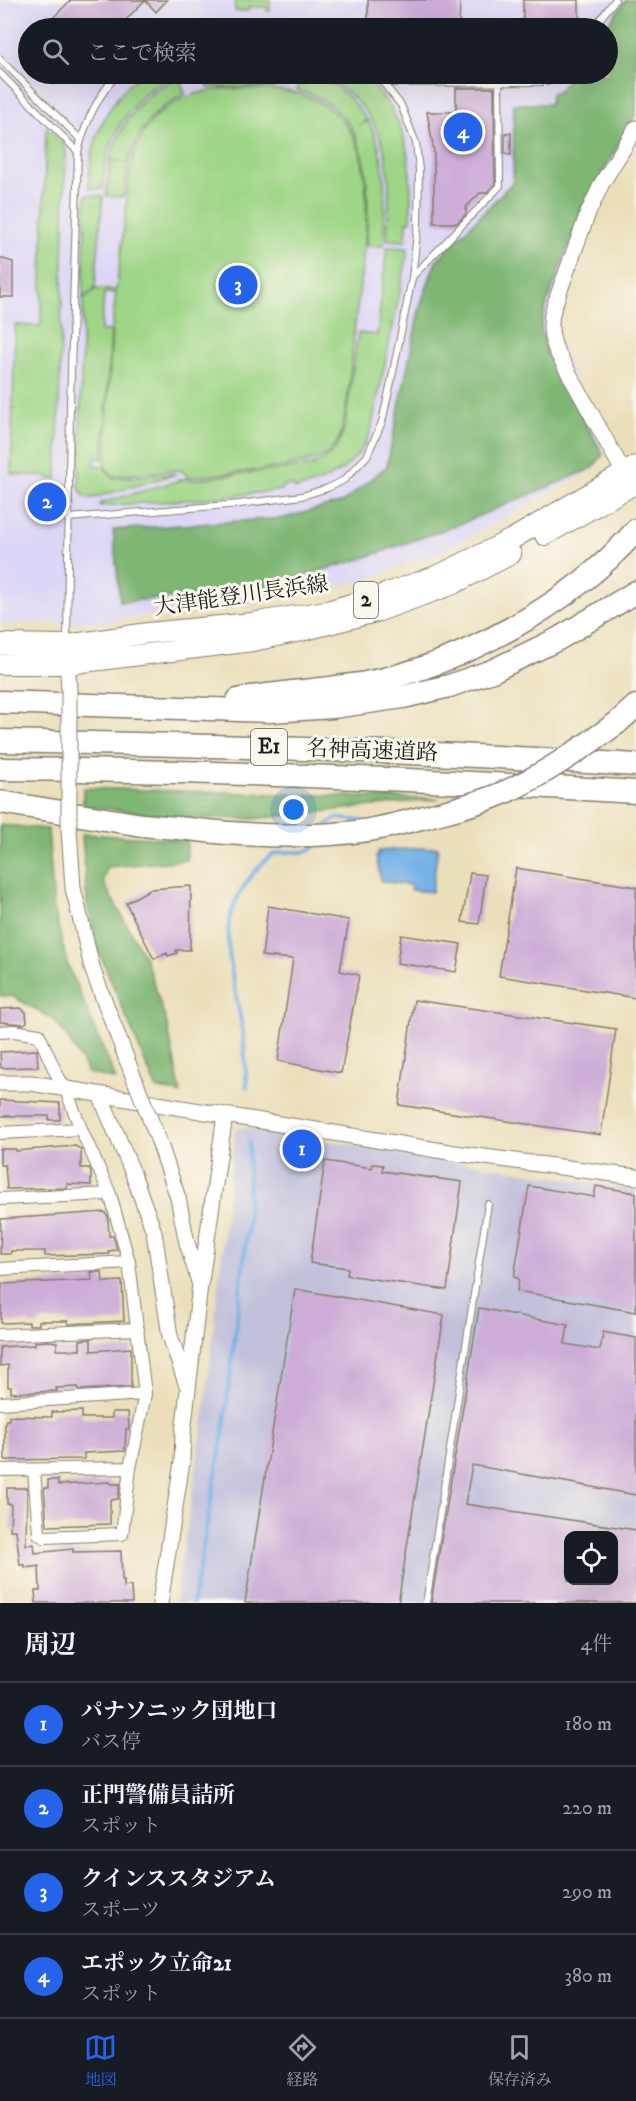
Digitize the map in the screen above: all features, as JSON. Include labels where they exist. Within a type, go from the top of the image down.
[{"type":"highway","points":[[213,707],[251,697],[365,683],[408,672],[477,645],[530,617],[558,599],[595,570],[636,530]]},
{"type":"highway","points":[[0,702],[213,707],[270,711],[333,707],[403,697],[449,686],[492,671],[558,639],[636,592]]},
{"type":"highway","points":[[0,802],[142,825],[238,835],[303,835],[366,830],[455,809],[505,792],[547,769],[617,723],[636,706]]},
{"type":"highway","name":"名神高速道路","points":[[0,741],[252,747],[538,758],[636,765]]},
{"type":"highway","name":"名神高速道路","points":[[0,769],[229,775],[636,792]]},
{"type":"highway","points":[[547,787],[636,799]]},
{"type":"main road","name":"大津能登川長浜線","points":[[0,664],[67,654],[148,633],[250,623],[316,613],[388,593],[441,574],[514,538],[632,474]]},
{"type":"main road","name":"大津能登川長浜線","points":[[0,644],[67,654]]},
{"type":"street","points":[[632,474],[556,350],[551,336],[551,321],[554,306],[588,213],[602,183],[636,128]]},
{"type":"street","points":[[67,654],[69,828],[73,888],[93,971],[160,1144],[178,1198],[187,1243],[200,1285]]},
{"type":"street","points":[[0,1032],[14,1031],[39,1035],[66,1090],[110,1194],[129,1262],[145,1394],[130,1468],[122,1534],[44,1537],[39,1534],[34,1470]]},
{"type":"street","points":[[0,1083],[31,1083],[455,1153],[636,1177]]},
{"type":"street","points":[[100,1095],[132,1171],[154,1232],[170,1336],[182,1365],[189,1391]]},
{"type":"street","points":[[160,1603],[182,1462],[183,1433],[200,1285],[225,1115]]},
{"type":"street","points":[[0,1133],[81,1129]]},
{"type":"street","points":[[0,1199],[110,1194]]},
{"type":"street","points":[[0,1269],[129,1262]]},
{"type":"street","points":[[0,1335],[138,1329]]},
{"type":"street","points":[[0,1403],[145,1394]]},
{"type":"street","points":[[0,1470],[130,1468]]},
{"type":"lane","points":[[601,18],[615,0]]},
{"type":"lane","points":[[0,59],[18,77]]},
{"type":"lane","points":[[1,75],[78,152]]},
{"type":"lane","points":[[25,84],[81,140]]},
{"type":"lane","points":[[67,654],[68,518],[78,152],[93,108],[111,84]]},
{"type":"lane","points":[[68,518],[272,500],[319,492],[344,480],[368,456],[382,422],[412,278],[418,225],[418,157],[407,117],[385,84]]},
{"type":"lane","points":[[412,278],[500,186],[499,84]]},
{"type":"lane","points":[[426,1603],[488,1204]]},
{"type":"shaded area","points":[[0,0],[636,0],[636,116],[547,310],[605,454],[594,469],[443,551],[359,582],[266,599],[100,622],[0,624]]},
{"type":"shaded area","points":[[241,1127],[636,1190],[636,1603],[175,1603],[204,1418],[235,1130]]},
{"type":"green space","points":[[235,0],[270,0],[270,11],[267,11],[266,7],[248,7],[248,11],[235,11]]},
{"type":"green space","points":[[626,0],[636,0],[636,114],[582,209],[545,309],[541,328],[546,353],[603,454],[593,468],[460,524],[361,559],[255,590],[120,602],[113,530],[284,518],[343,502],[387,466],[420,306],[436,261],[513,182],[514,104],[550,104],[551,93],[557,93],[564,84],[618,84],[618,18],[612,18]]},
{"type":"green space","points":[[159,84],[133,106],[123,120],[108,152],[103,189],[89,188],[96,140],[109,111],[129,85]]},
{"type":"green space","points":[[165,84],[182,84],[185,94],[164,107],[148,122],[137,140],[128,163],[110,160],[114,146],[127,121],[144,100]]},
{"type":"green space","points":[[207,84],[275,84],[275,87],[208,87]]},
{"type":"green space","points":[[298,84],[330,84],[347,96],[367,120],[359,125],[368,121],[380,151],[383,166],[384,246],[366,246],[368,197],[366,174],[362,152],[353,131],[340,114],[322,100],[297,90]]},
{"type":"green space","points":[[336,84],[372,84],[390,106],[399,123],[405,141],[410,179],[411,221],[407,222],[406,241],[387,240],[389,202],[384,150],[373,122],[355,99]]},
{"type":"green space","points":[[221,89],[269,89],[314,99],[340,118],[349,128],[358,146],[365,185],[366,225],[348,392],[338,441],[327,454],[317,459],[283,467],[189,477],[180,470],[113,476],[105,467],[116,293],[104,293],[101,331],[111,331],[103,459],[95,458],[94,465],[103,466],[113,478],[176,474],[93,498],[84,496],[79,487],[83,301],[96,289],[116,290],[130,171],[143,134],[162,111],[175,103],[189,96]]},
{"type":"green space","points":[[46,128],[63,143],[66,151],[57,479],[47,478],[47,476],[11,474],[15,325],[41,326]]},
{"type":"green space","points":[[110,161],[128,163],[124,197],[106,196]]},
{"type":"green space","points":[[86,195],[103,196],[95,287],[83,298]]},
{"type":"green space","points":[[387,247],[408,248],[405,267],[371,430],[366,442],[351,462],[331,477],[295,489],[293,485],[282,487],[282,490],[214,498],[100,506],[101,503],[187,478],[190,480],[309,466],[329,456],[337,446],[345,425],[358,333],[377,335]]},
{"type":"green space","points":[[83,788],[439,799],[252,819],[184,818],[83,806]]},
{"type":"green space","points":[[0,825],[48,829],[54,908],[67,963],[116,1080],[88,1073],[68,1038],[53,1019],[12,996],[0,996]]},
{"type":"green space","points":[[82,834],[187,840],[187,860],[107,867],[103,882],[145,958],[167,1024],[181,1094],[156,1088],[96,945],[87,902]]},
{"type":"water","points":[[438,847],[432,892],[411,890],[410,885],[381,881],[376,856],[379,855],[378,851]]},
{"type":"building","points":[[71,0],[145,0],[128,18],[53,18]]},
{"type":"building","points":[[145,0],[167,0],[156,12]]},
{"type":"building","points":[[368,0],[460,0],[459,18],[368,18]]},
{"type":"building","points":[[523,0],[579,0],[579,18],[523,18]]},
{"type":"building","points":[[456,88],[494,88],[495,184],[486,193],[480,193],[466,207],[466,214],[457,223],[434,223],[434,151],[427,112],[456,112]]},
{"type":"building","points":[[505,133],[511,133],[511,155],[505,154]]},
{"type":"building","points":[[0,258],[13,262],[13,297],[0,297]]},
{"type":"building","points":[[40,493],[54,493],[54,512],[40,512]]},
{"type":"building","points":[[516,868],[636,887],[636,998],[499,976]]},
{"type":"building","points":[[470,873],[486,875],[479,924],[462,922]]},
{"type":"building","points":[[191,886],[190,950],[176,950],[177,953],[168,956],[167,953],[154,959],[126,903],[150,889]]},
{"type":"building","points":[[268,906],[349,920],[340,971],[359,975],[341,1073],[278,1061],[293,959],[262,956]]},
{"type":"building","points":[[401,935],[461,944],[456,972],[397,963]]},
{"type":"building","points":[[414,1000],[616,1029],[601,1135],[399,1105]]},
{"type":"building","points":[[21,1008],[26,1012],[27,1022],[24,1024],[0,1022],[0,1009]]},
{"type":"building","points":[[37,1050],[38,1067],[1,1068],[0,1052]]},
{"type":"building","points":[[0,1100],[60,1103],[60,1120],[49,1120],[49,1116],[0,1116]]},
{"type":"building","points":[[75,1146],[81,1149],[81,1168],[89,1168],[91,1171],[91,1185],[67,1184],[67,1188],[7,1189],[5,1165],[0,1165],[0,1149],[16,1149],[16,1151]]},
{"type":"building","points":[[325,1161],[372,1168],[373,1164],[383,1165],[382,1171],[462,1182],[447,1290],[347,1275],[348,1268],[310,1263]]},
{"type":"building","points":[[529,1186],[594,1197],[596,1186],[636,1193],[636,1312],[517,1291],[519,1279],[514,1277]]},
{"type":"building","points":[[105,1212],[108,1217],[109,1236],[113,1236],[117,1250],[108,1251],[109,1254],[45,1256],[45,1251],[11,1251],[11,1254],[0,1254],[1,1219]]},
{"type":"building","points":[[91,1272],[102,1272],[103,1282],[122,1281],[124,1321],[68,1324],[68,1321],[39,1321],[39,1325],[29,1325],[29,1322],[1,1323],[2,1284],[92,1280]]},
{"type":"building","points":[[295,1289],[444,1315],[398,1603],[245,1603]]},
{"type":"building","points":[[479,1308],[568,1325],[565,1344],[600,1350],[603,1332],[636,1338],[636,1495],[472,1465],[465,1504],[636,1530],[636,1603],[431,1603]]},
{"type":"building","points":[[91,1339],[91,1351],[131,1348],[131,1387],[79,1390],[78,1387],[56,1388],[57,1391],[11,1393],[11,1387],[8,1387],[8,1365],[0,1366],[0,1347],[35,1345],[35,1342],[46,1341],[57,1342],[57,1350],[80,1350],[80,1340]]},
{"type":"building","points":[[82,1411],[82,1418],[112,1418],[112,1412],[128,1412],[129,1429],[126,1429],[125,1451],[84,1453],[84,1459],[5,1460],[5,1423],[9,1420],[9,1416],[52,1417],[52,1412]]},
{"type":"building","points":[[48,1480],[58,1480],[58,1485],[110,1482],[110,1484],[120,1484],[118,1499],[110,1500],[110,1524],[47,1526],[44,1488],[48,1488]]},
{"type":"building","points":[[7,1488],[27,1488],[26,1545],[34,1544],[35,1553],[73,1549],[73,1552],[121,1551],[122,1580],[124,1580],[124,1587],[131,1586],[132,1603],[36,1603],[35,1591],[40,1591],[39,1566],[25,1568],[25,1565],[20,1565],[16,1530],[10,1530],[11,1504],[7,1504]]},
{"type":"waterway","points":[[327,825],[336,818],[362,821]]},
{"type":"waterway","points":[[247,1087],[243,1034],[229,948],[230,916],[244,886],[267,859],[278,853],[308,851],[317,842]]},
{"type":"waterway","points":[[193,1603],[224,1429],[248,1224],[249,1142]]},
{"type":"place","name":"エポック立命21","points":[[463,132]]},
{"type":"place","name":"クインススタジアム","points":[[238,285]]},
{"type":"place","name":"正門警備員詰所","points":[[47,502]]},
{"type":"place","name":"パナソニック団地口","points":[[302,1149]]}]
